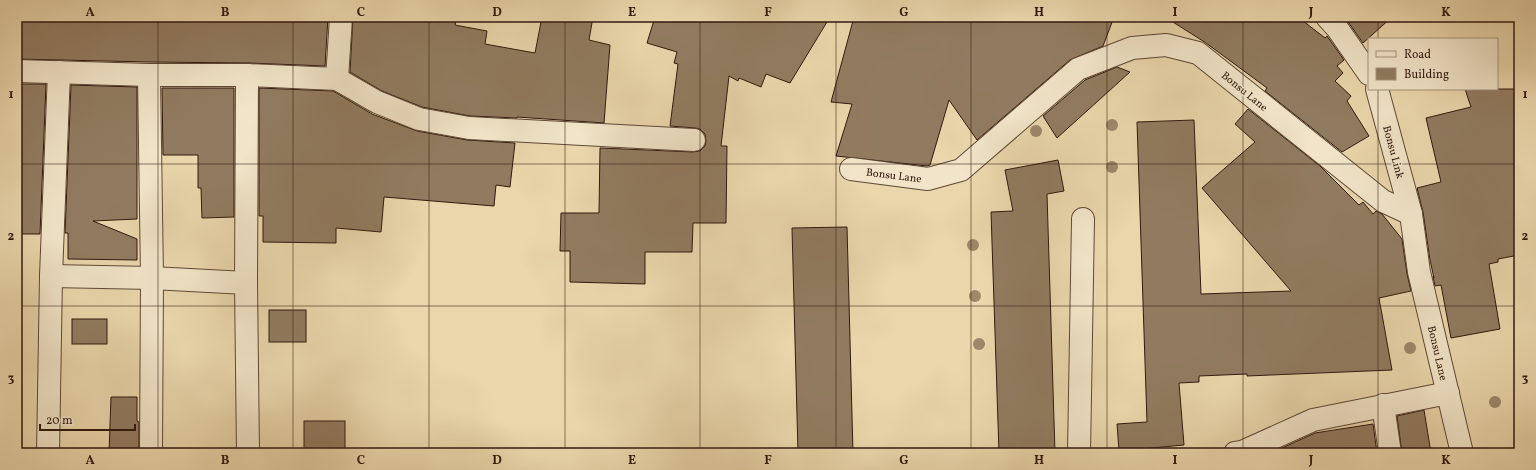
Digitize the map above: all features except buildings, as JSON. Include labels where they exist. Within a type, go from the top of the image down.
[{"type":"street","points":[[336,79],[341,17]]},
{"type":"street","points":[[1327,17],[1337,28],[1368,73]]},
{"type":"street","name":"Bonsu Lane","points":[[851,169],[928,179],[961,170],[1078,69],[1132,48],[1166,45],[1198,53],[1383,201],[1410,214],[1419,272],[1462,453]]},
{"type":"street","points":[[17,71],[149,75],[247,75],[336,79],[377,102],[419,119],[469,128],[694,140]]},
{"type":"street","points":[[48,453],[51,276],[59,72]]},
{"type":"street","points":[[149,75],[152,278],[151,453]]},
{"type":"street","points":[[247,75],[246,283],[248,453]]},
{"type":"street","name":"Bonsu Link","points":[[1377,90],[1410,214]]},
{"type":"street","points":[[1079,453],[1083,219]]},
{"type":"street","points":[[51,276],[152,278],[246,283]]},
{"type":"street","points":[[1240,452],[1313,420],[1448,393]]},
{"type":"street","points":[[1384,405],[1390,453]]}]
